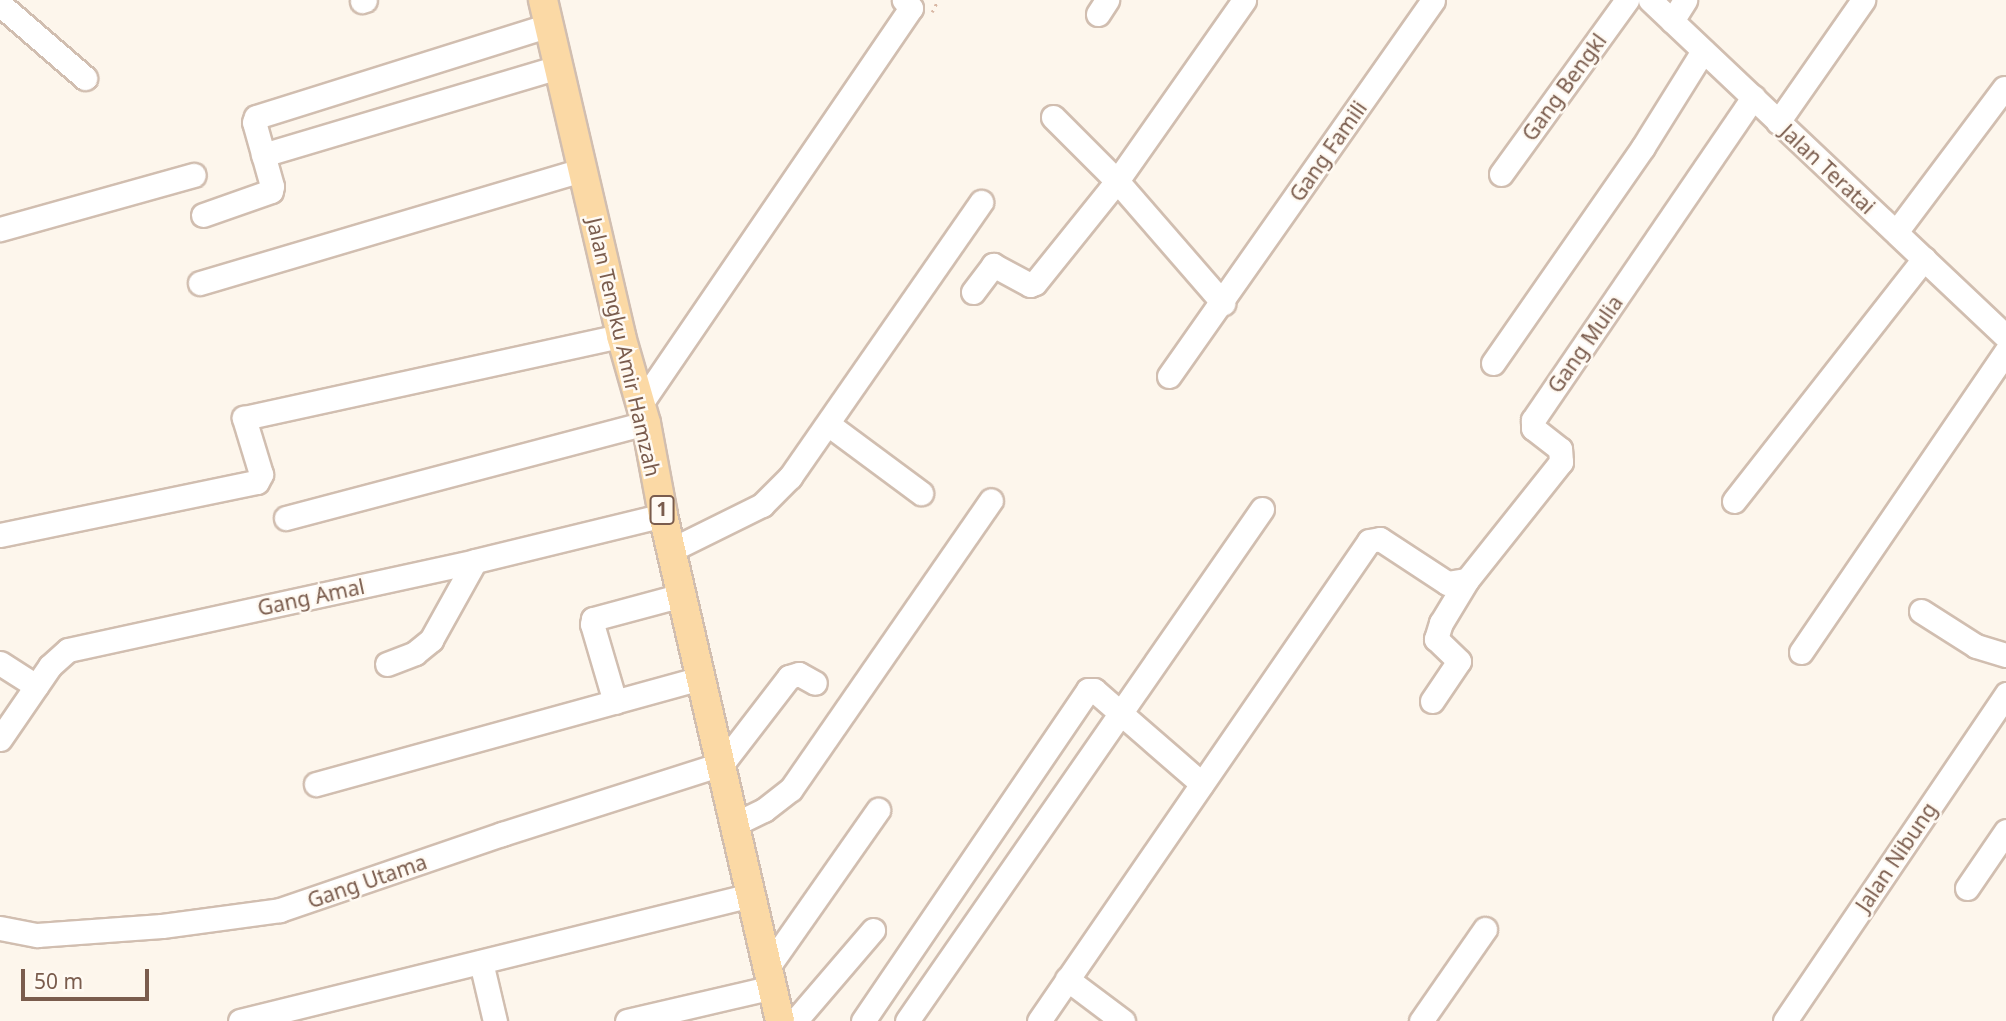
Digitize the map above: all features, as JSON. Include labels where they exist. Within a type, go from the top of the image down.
[{"type":"main road","name":"Jalan Tengku Amir Hamzah","points":[[546,13],[621,336],[644,413],[663,516],[780,1021]]},
{"type":"street","points":[[286,518],[644,413],[911,8],[904,0]]},
{"type":"street","points":[[973,292],[993,265],[1030,285],[1035,284],[1117,181],[1244,0]]},
{"type":"street","name":"Gang Famili","points":[[1169,376],[1223,303],[1433,0]]},
{"type":"street","name":"Gang Bengkl","points":[[1501,174],[1627,0]]},
{"type":"street","name":"Jalan Teratai","points":[[1650,0],[2006,337]]},
{"type":"street","points":[[1672,21],[1685,0]]},
{"type":"street","points":[[1778,122],[1863,0]]},
{"type":"street","points":[[3,5],[85,78]]},
{"type":"street","points":[[203,215],[271,191],[272,186],[254,122],[256,117],[272,109],[546,13]]},
{"type":"street","points":[[1493,363],[1643,147],[1703,51]]},
{"type":"street","points":[[263,155],[559,67]]},
{"type":"street","points":[[1896,232],[2004,88]]},
{"type":"street","name":"Gang Mulia","points":[[1467,580],[1560,462],[1560,449],[1533,428],[1533,420],[1753,97]]},
{"type":"street","points":[[1053,117],[1117,181],[1223,303]]},
{"type":"street","points":[[200,283],[582,170]]},
{"type":"street","points":[[0,229],[194,175]]},
{"type":"street","points":[[671,550],[762,505],[790,477],[981,202]]},
{"type":"street","points":[[1734,501],[1924,258]]},
{"type":"street","points":[[0,535],[257,482],[261,474],[244,418],[621,336]]},
{"type":"street","points":[[1801,652],[2006,351]]},
{"type":"street","points":[[828,424],[921,493]]},
{"type":"street","points":[[735,824],[764,810],[791,789],[991,500]]},
{"type":"street","points":[[907,1021],[1262,509]]},
{"type":"street","name":"Gang Amal","points":[[0,739],[59,656],[79,647],[475,561],[663,516]]},
{"type":"street","points":[[1039,1021],[1369,541],[1380,539],[1447,583],[1467,580]]},
{"type":"street","points":[[387,664],[415,653],[431,640],[475,561]]},
{"type":"street","points":[[1433,701],[1459,661],[1436,639],[1441,623],[1467,580]]},
{"type":"street","points":[[615,702],[592,624],[593,619],[682,596]]},
{"type":"street","points":[[1921,611],[1976,646],[2006,655]]},
{"type":"street","points":[[0,663],[36,686]]},
{"type":"street","points":[[722,764],[789,677],[799,674],[815,683]]},
{"type":"street","points":[[316,784],[701,678]]},
{"type":"street","points":[[863,1021],[1088,690],[1094,690],[1202,784]]},
{"type":"street","name":"Jalan Nibung","points":[[1785,1021],[2006,694]]},
{"type":"street","name":"Gang Utama","points":[[0,929],[37,935],[162,926],[281,910],[502,834],[722,764]]},
{"type":"street","points":[[627,1021],[770,977],[878,810]]},
{"type":"street","points":[[1966,888],[2006,831]]},
{"type":"street","points":[[240,1021],[751,895]]},
{"type":"street","points":[[1421,1021],[1485,929]]},
{"type":"street","points":[[795,1021],[873,930]]},
{"type":"street","points":[[481,962],[495,1021]]},
{"type":"street","points":[[1067,979],[1123,1021]]}]
